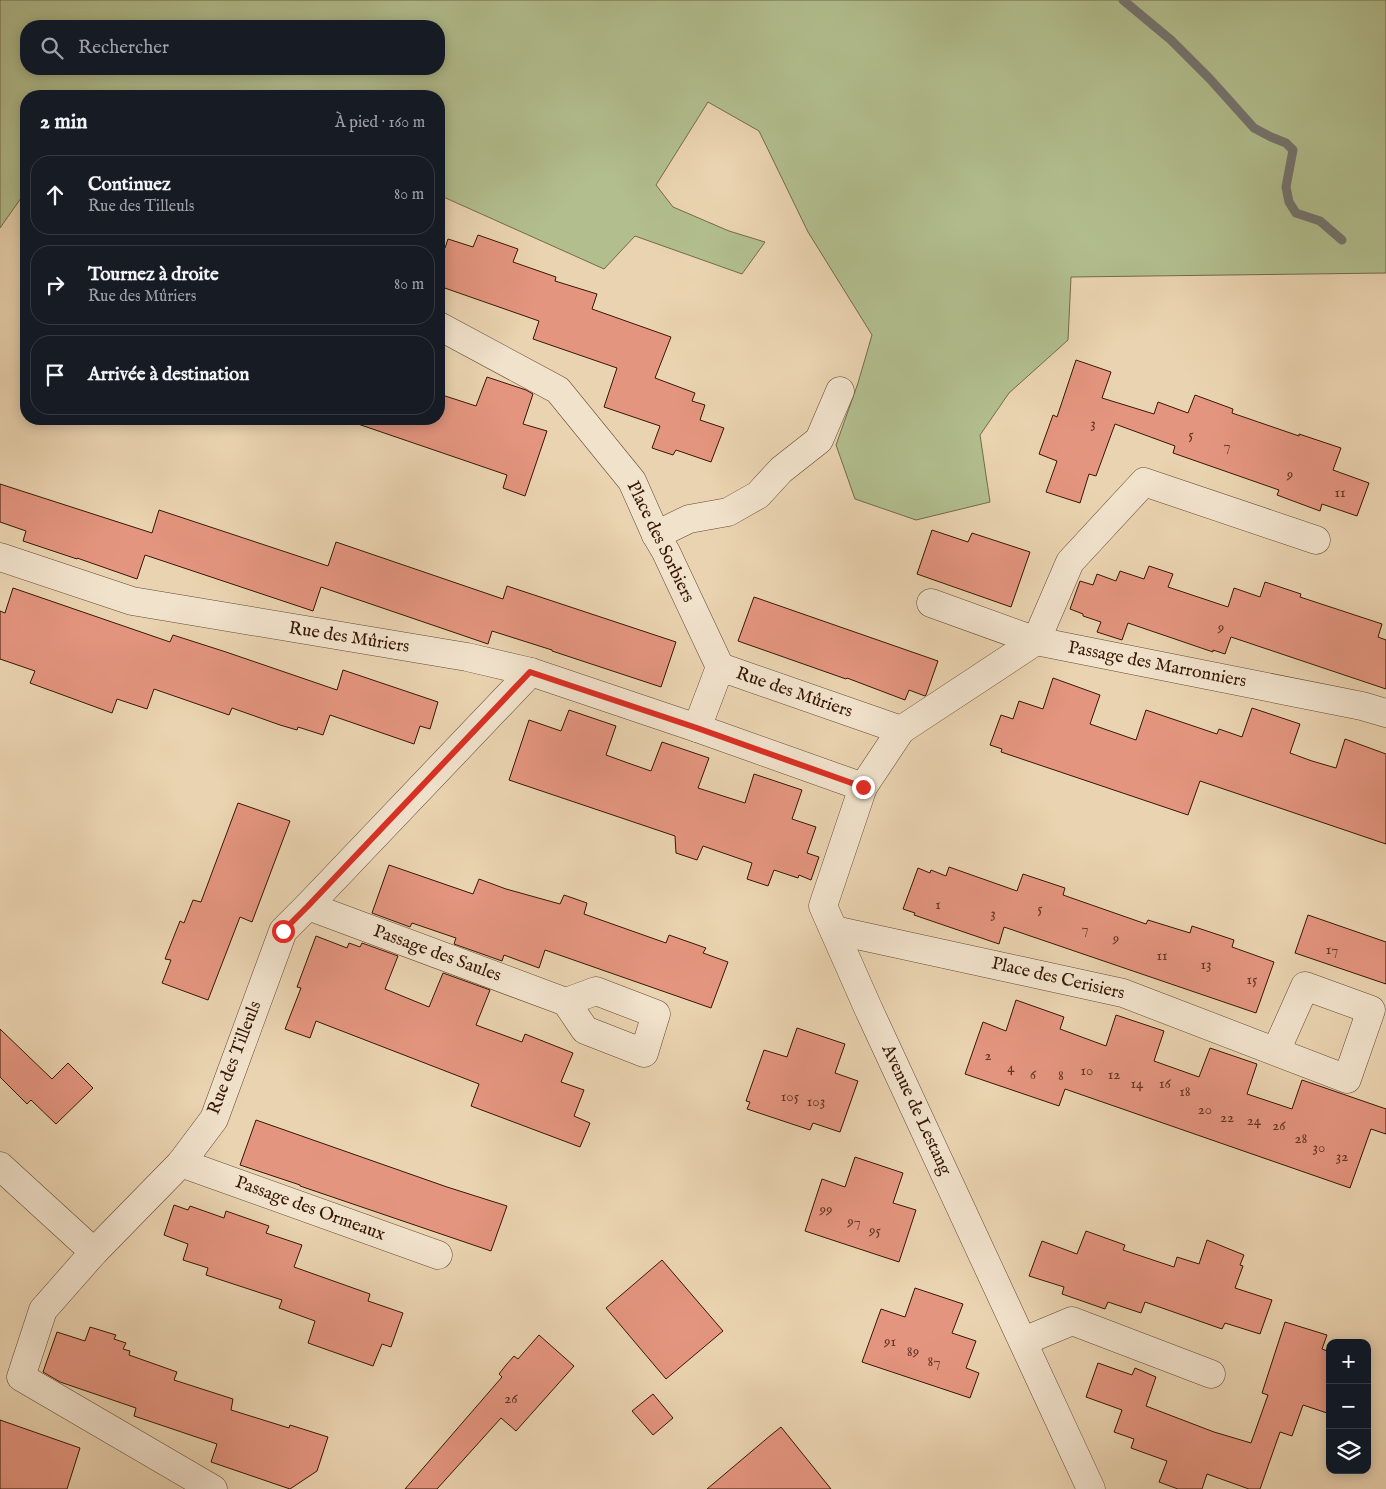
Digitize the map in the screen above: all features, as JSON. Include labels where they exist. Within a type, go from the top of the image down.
[{"type":"street","name":"Place des Sorbiers","points":[[445,329],[558,390],[632,481],[720,667]]},
{"type":"street","points":[[656,535],[689,519],[728,512],[758,495],[781,470],[819,440],[840,391]]},
{"type":"street","points":[[900,730],[1036,641],[1070,562],[1144,482],[1316,540]]},
{"type":"street","name":"Rue des Mûriers","points":[[0,557],[132,602],[467,657],[530,672],[697,728],[863,787]]},
{"type":"street","name":"Passage des Marronniers","points":[[931,604],[1036,641],[1362,706],[1386,713]]},
{"type":"street","name":"Rue des Mûriers","points":[[697,728],[720,667],[900,730]]},
{"type":"street","name":"Rue des Tilleuls","points":[[213,1489],[21,1377],[44,1310],[94,1252],[181,1163],[214,1119],[283,931],[530,672]]},
{"type":"street","name":"Avenue de Lestang","points":[[900,730],[863,787],[823,906],[868,1008],[1091,1489]]},
{"type":"street","name":"Passage des Saules","points":[[308,906],[566,1002]]},
{"type":"street","name":"Place des Cerisiers","points":[[834,930],[1123,993],[1276,1051]]},
{"type":"street","name":"Passage des Ormeaux","points":[[181,1163],[438,1255]]},
{"type":"street","points":[[0,1166],[94,1252]]},
{"type":"street","points":[[1024,1341],[1072,1321],[1211,1374]]},
{"type":"green space","points":[[0,0],[1386,0],[1386,273],[1071,277],[1068,340],[1009,393],[980,435],[990,502],[916,520],[855,499],[836,445],[858,383],[872,335],[808,232],[759,131],[708,102],[656,185],[673,207],[729,231],[765,242],[742,274],[635,236],[604,269],[445,198],[445,90],[20,90],[20,200],[0,228]]},
{"type":"building","points":[[478,235],[518,249],[513,262],[556,277],[555,281],[597,294],[592,309],[671,337],[655,378],[695,393],[692,401],[705,405],[700,420],[724,428],[711,462],[676,450],[673,455],[652,448],[660,426],[604,407],[617,368],[533,339],[539,321],[445,288],[445,248],[448,239],[473,247]]},
{"type":"building","points":[[1076,360],[1111,372],[1102,398],[1154,414],[1158,402],[1188,413],[1195,395],[1233,409],[1232,413],[1341,448],[1333,470],[1369,483],[1357,516],[1322,504],[1320,511],[1277,495],[1279,490],[1173,453],[1175,446],[1115,424],[1096,476],[1089,474],[1080,503],[1046,492],[1057,461],[1039,454],[1053,415],[1057,417]]},
{"type":"building","points":[[487,377],[533,394],[523,424],[547,431],[525,496],[503,488],[507,475],[361,425],[445,425],[445,396],[476,406]]},
{"type":"building","points":[[0,484],[152,533],[159,510],[328,566],[336,542],[503,599],[507,586],[676,642],[661,687],[492,631],[488,644],[321,587],[313,611],[145,555],[137,579],[23,541],[26,531],[0,522]]},
{"type":"building","points":[[932,530],[968,542],[972,533],[1030,552],[1011,607],[917,574]]},
{"type":"building","points":[[1149,566],[1173,574],[1168,587],[1228,607],[1234,588],[1260,597],[1265,582],[1301,594],[1300,597],[1382,624],[1378,637],[1386,640],[1386,689],[1231,637],[1225,654],[1213,650],[1213,652],[1128,623],[1122,640],[1097,632],[1101,622],[1070,609],[1080,581],[1093,585],[1097,574],[1116,581],[1120,571],[1144,579]]},
{"type":"building","points":[[13,588],[170,642],[173,635],[337,690],[343,670],[438,702],[430,729],[420,726],[414,744],[330,715],[323,735],[298,727],[297,730],[280,725],[232,708],[229,715],[154,689],[147,709],[117,699],[112,713],[30,683],[35,671],[0,659],[0,611],[5,613]]},
{"type":"building","points":[[754,597],[938,661],[926,695],[909,690],[905,700],[738,641]]},
{"type":"building","points":[[1053,678],[1100,695],[1090,724],[1136,740],[1146,710],[1217,734],[1219,729],[1242,737],[1252,708],[1300,724],[1290,753],[1312,761],[1336,768],[1345,739],[1386,754],[1386,844],[1200,781],[1188,815],[1001,752],[1002,749],[990,745],[1001,715],[1013,719],[1019,701],[1043,709]]},
{"type":"building","points":[[569,710],[616,726],[606,755],[651,771],[662,742],[709,758],[698,788],[745,803],[754,774],[802,790],[792,819],[816,827],[807,853],[819,857],[811,880],[799,875],[798,878],[774,870],[768,886],[747,879],[752,863],[703,846],[697,860],[676,853],[675,836],[509,780],[529,720],[561,731]]},
{"type":"building","points":[[238,803],[290,821],[252,922],[240,917],[208,1000],[162,983],[171,960],[165,959],[180,921],[184,923],[193,900],[201,902]]},
{"type":"building","points":[[389,865],[473,894],[479,879],[506,889],[560,904],[564,895],[587,903],[584,914],[666,943],[669,935],[706,948],[703,953],[728,962],[711,1008],[545,950],[539,968],[504,955],[502,961],[454,944],[456,938],[412,923],[410,927],[372,913]]},
{"type":"building","points":[[949,867],[1017,891],[1023,874],[1065,888],[1063,895],[1146,924],[1148,920],[1190,933],[1192,926],[1234,940],[1232,947],[1274,962],[1256,1013],[1004,927],[999,944],[914,915],[915,913],[903,909],[918,868],[930,873],[931,870],[946,876]]},
{"type":"building","points":[[1308,915],[1386,942],[1386,984],[1295,953]]},
{"type":"building","points":[[316,936],[347,948],[349,943],[360,947],[362,943],[398,956],[385,989],[429,1007],[443,973],[490,990],[476,1025],[522,1042],[525,1034],[573,1053],[561,1082],[584,1090],[574,1116],[590,1123],[580,1147],[471,1106],[479,1084],[316,1021],[310,1038],[285,1029],[301,988],[297,987]]},
{"type":"building","points":[[1016,1000],[1064,1017],[1060,1029],[1106,1046],[1116,1015],[1164,1031],[1154,1061],[1199,1077],[1210,1048],[1257,1064],[1247,1094],[1292,1109],[1302,1080],[1386,1109],[1386,1134],[1371,1129],[1350,1188],[1065,1089],[1059,1106],[965,1074],[983,1022],[1006,1031]]},
{"type":"building","points":[[797,1028],[845,1044],[835,1073],[858,1081],[840,1132],[813,1123],[810,1130],[747,1109],[750,1102],[746,1101],[764,1050],[787,1057]]},
{"type":"building","points":[[0,1029],[52,1079],[68,1063],[93,1088],[56,1124],[31,1100],[27,1104],[0,1077]]},
{"type":"building","points":[[256,1120],[507,1206],[491,1251],[240,1165]]},
{"type":"building","points":[[855,1157],[903,1173],[893,1203],[916,1210],[899,1262],[805,1231],[822,1179],[845,1187]]},
{"type":"building","points":[[174,1205],[188,1210],[190,1206],[224,1218],[226,1211],[269,1226],[266,1233],[302,1245],[294,1267],[370,1294],[368,1301],[403,1313],[391,1347],[382,1344],[373,1366],[308,1343],[315,1321],[279,1308],[282,1300],[206,1275],[208,1268],[183,1260],[188,1244],[164,1235]]},
{"type":"building","points":[[1086,1231],[1125,1245],[1123,1250],[1174,1267],[1177,1257],[1199,1264],[1207,1240],[1244,1255],[1240,1265],[1243,1266],[1235,1288],[1272,1300],[1260,1334],[1225,1323],[1222,1329],[1145,1302],[1141,1313],[1108,1302],[1105,1309],[1062,1294],[1064,1287],[1029,1276],[1042,1241],[1077,1254]]},
{"type":"building","points":[[662,1260],[723,1331],[666,1379],[606,1308]]},
{"type":"building","points":[[915,1288],[963,1304],[952,1333],[976,1341],[966,1368],[979,1373],[970,1398],[862,1362],[881,1309],[905,1317]]},
{"type":"building","points":[[1285,1322],[1327,1335],[1322,1349],[1326,1350],[1326,1413],[1303,1405],[1292,1436],[1280,1432],[1260,1489],[1249,1489],[1207,1474],[1202,1489],[1178,1489],[1159,1482],[1167,1461],[1131,1448],[1134,1439],[1114,1432],[1122,1410],[1086,1397],[1098,1363],[1132,1375],[1135,1368],[1156,1377],[1146,1406],[1214,1432],[1251,1443],[1268,1395],[1262,1393]]},
{"type":"building","points":[[90,1327],[116,1335],[114,1339],[126,1343],[123,1349],[130,1351],[129,1355],[177,1372],[174,1380],[233,1399],[231,1410],[289,1428],[290,1425],[328,1437],[317,1471],[290,1489],[211,1462],[217,1444],[134,1416],[136,1408],[60,1382],[43,1372],[57,1332],[85,1341]]},
{"type":"building","points":[[539,1335],[574,1366],[516,1431],[501,1418],[437,1489],[405,1489],[502,1377],[499,1374],[506,1365],[514,1356],[518,1359]]},
{"type":"building","points":[[653,1394],[673,1418],[653,1435],[632,1411]]},
{"type":"building","points":[[0,1420],[80,1448],[67,1489],[0,1489]]},
{"type":"building","points":[[781,1427],[831,1489],[707,1489],[771,1435]]},
{"type":"waterway","points":[[1123,0],[1171,40],[1210,79],[1254,128],[1286,143],[1293,150],[1286,187],[1289,202],[1296,213],[1320,221],[1342,240]]},
{"type":"route","points":[[283,931],[530,672],[697,728],[863,787]]}]
